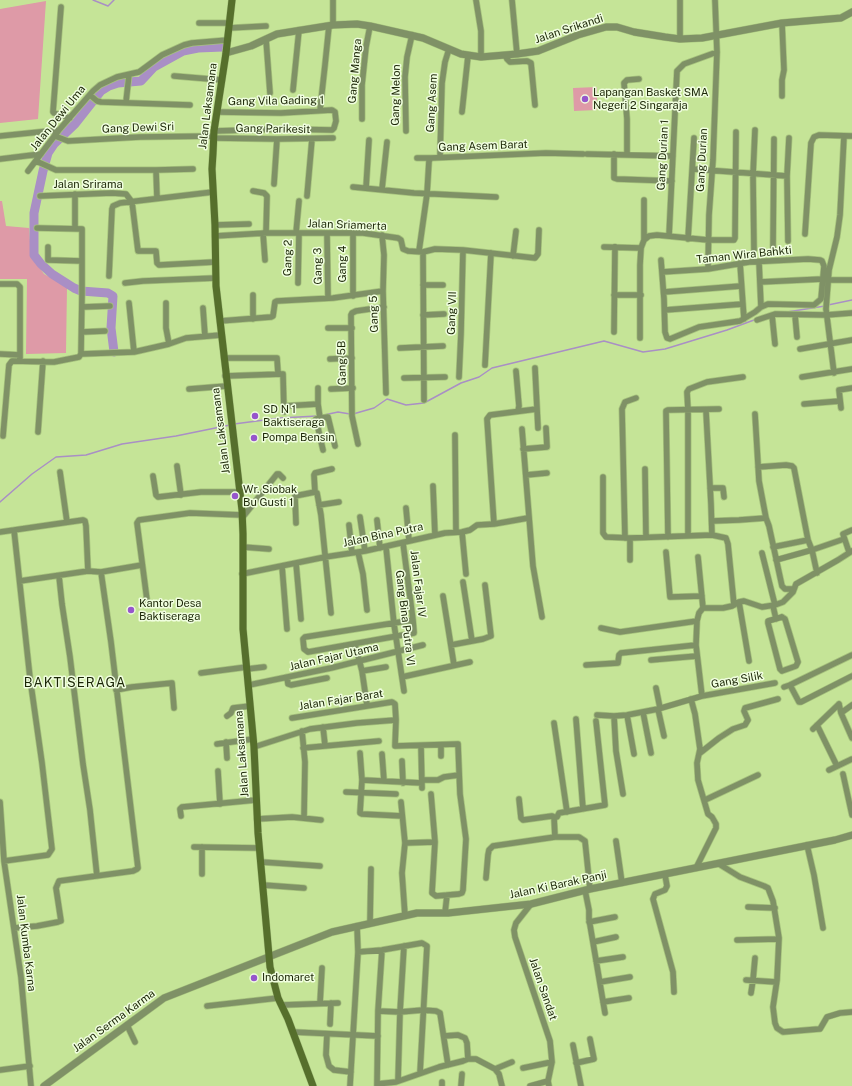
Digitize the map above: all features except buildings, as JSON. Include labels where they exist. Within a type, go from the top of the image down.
[{"type":"main road","name":"Jalan Laksamana","points":[[232,0],[228,40],[214,135],[212,170],[216,278],[225,376],[242,516],[243,629],[254,747],[259,848],[264,886],[269,957],[278,998],[293,1032],[313,1086]]},
{"type":"street","points":[[320,110],[333,0]]},
{"type":"street","points":[[476,0],[481,31],[481,57]]},
{"type":"street","points":[[512,0],[517,54]]},
{"type":"street","points":[[680,0],[680,39]]},
{"type":"street","name":"Gang Durian","points":[[708,269],[708,240],[717,52],[715,0]]},
{"type":"street","points":[[62,7],[53,112],[70,118]]},
{"type":"street","name":"Jalan Srikandi","points":[[226,53],[250,46],[277,34],[331,25],[357,24],[370,26],[423,38],[468,56],[481,57],[517,54],[546,49],[578,35],[612,27],[649,35],[680,39],[702,38],[782,23],[841,18],[852,12]]},
{"type":"street","points":[[199,22],[229,25],[266,26]]},
{"type":"street","points":[[782,23],[784,70],[782,80],[782,96]]},
{"type":"street","name":"Gang Manga","points":[[362,119],[363,78],[370,26]]},
{"type":"street","points":[[293,90],[299,30]]},
{"type":"street","name":"Gang Melon","points":[[406,131],[405,77],[407,57],[412,35]]},
{"type":"street","points":[[266,39],[270,93]]},
{"type":"street","name":"Jalan Dewi Uma","points":[[28,171],[38,162],[40,154],[58,138],[59,130],[93,98],[95,88],[104,82],[117,77],[129,80],[162,55],[184,45],[228,40]]},
{"type":"street","name":"Gang Asem","points":[[440,157],[442,84],[445,62],[449,49]]},
{"type":"street","name":"Gang Durian 1","points":[[669,236],[678,71],[684,64],[717,52]]},
{"type":"street","points":[[505,55],[506,59],[510,62],[527,61],[531,63],[535,105]]},
{"type":"street","points":[[462,112],[468,56]]},
{"type":"street","points":[[174,76],[222,80]]},
{"type":"street","points":[[627,155],[627,119],[624,83],[627,80],[639,79]]},
{"type":"street","points":[[126,102],[129,80]]},
{"type":"street","points":[[93,98],[126,102],[190,105]]},
{"type":"street","name":"Gang Vila Gading 1","points":[[214,135],[283,129],[332,130],[336,121],[335,111],[332,110],[274,113],[217,112]]},
{"type":"street","points":[[0,136],[59,130]]},
{"type":"street","points":[[754,250],[753,175],[755,130]]},
{"type":"street","points":[[644,240],[652,236],[669,236],[688,239],[734,240],[736,132]]},
{"type":"street","name":"Gang Dewi Sri","points":[[58,138],[68,140],[214,135]]},
{"type":"street","name":"Gang Parikesit","points":[[214,135],[277,139],[333,138]]},
{"type":"street","points":[[805,234],[811,143],[814,137],[819,135],[852,136]]},
{"type":"street","points":[[834,372],[826,312],[826,280],[839,222],[844,136]]},
{"type":"street","points":[[688,239],[694,138]]},
{"type":"street","points":[[788,241],[787,176],[789,138]]},
{"type":"street","points":[[274,184],[277,139]]},
{"type":"street","points":[[307,196],[312,139]]},
{"type":"street","points":[[773,248],[774,139]]},
{"type":"street","points":[[366,188],[369,140]]},
{"type":"street","points":[[382,189],[387,142]]},
{"type":"street","name":"Gang Asem Barat","points":[[424,400],[424,315],[421,252],[430,158],[546,153],[673,156]]},
{"type":"street","points":[[0,159],[40,154]]},
{"type":"street","points":[[614,154],[614,178],[672,181]]},
{"type":"street","points":[[417,158],[430,158]]},
{"type":"street","points":[[38,162],[56,170],[193,169]]},
{"type":"street","points":[[693,169],[753,175],[787,176]]},
{"type":"street","points":[[156,170],[157,198]]},
{"type":"street","points":[[353,187],[427,194],[496,197]]},
{"type":"street","points":[[253,191],[264,193],[267,196],[265,260]]},
{"type":"street","name":"Jalan Srirama","points":[[109,276],[112,210],[114,206],[120,203],[214,192]]},
{"type":"street","name":"Jalan Srirama","points":[[40,196],[124,193],[128,195],[132,202]]},
{"type":"street","points":[[75,194],[76,228]]},
{"type":"street","points":[[640,338],[640,265],[641,248],[644,240],[644,200]]},
{"type":"street","points":[[132,202],[138,251],[156,251],[157,263],[159,265],[215,262]]},
{"type":"street","name":"Gang 2","points":[[298,283],[297,233],[299,202]]},
{"type":"street","points":[[215,224],[249,224]]},
{"type":"street","points":[[37,228],[82,229],[81,354]]},
{"type":"street","name":"Jalan Sriamerta","points":[[215,236],[265,233],[353,233],[382,235],[398,238],[401,240],[405,250],[421,252],[435,250],[463,250],[536,258],[538,254],[539,230]]},
{"type":"street","points":[[513,256],[516,231]]},
{"type":"street","name":"Gang 3","points":[[327,233],[328,298]]},
{"type":"street","name":"Gang 4","points":[[353,233],[353,296]]},
{"type":"street","name":"Gang 5","points":[[382,235],[384,255],[383,291],[386,393]]},
{"type":"street","points":[[48,247],[48,260],[82,261]]},
{"type":"street","points":[[604,247],[641,248]]},
{"type":"street","points":[[614,332],[615,247]]},
{"type":"street","name":"Gang VII","points":[[459,377],[463,250]]},
{"type":"street","points":[[485,365],[491,253]]},
{"type":"street","name":"Taman Wira Bahkti","points":[[661,260],[665,310],[665,332],[668,338],[699,327],[740,321],[761,307],[772,303],[814,305],[821,299],[826,280],[824,263],[820,260],[808,259],[740,263],[708,269],[662,272]]},
{"type":"street","points":[[759,262],[761,307]]},
{"type":"street","points":[[740,263],[744,319]]},
{"type":"street","points":[[124,283],[216,278]]},
{"type":"street","points":[[760,282],[852,280]]},
{"type":"street","points":[[0,284],[17,284],[20,287],[20,358]]},
{"type":"street","points":[[423,285],[443,285]]},
{"type":"street","points":[[664,292],[741,286]]},
{"type":"street","points":[[220,321],[270,318],[272,317],[275,301],[353,296],[383,291]]},
{"type":"street","points":[[253,295],[253,319]]},
{"type":"street","points":[[614,296],[640,295]]},
{"type":"street","points":[[129,303],[134,352]]},
{"type":"street","points":[[166,303],[166,328],[168,344]]},
{"type":"street","points":[[665,310],[743,304]]},
{"type":"street","points":[[82,307],[110,306]]},
{"type":"street","name":"Gang 5B","points":[[358,444],[352,414],[352,313],[384,307]]},
{"type":"street","points":[[203,308],[205,336]]},
{"type":"street","points":[[757,320],[772,315],[852,312]]},
{"type":"street","points":[[424,315],[444,314]]},
{"type":"street","points":[[772,315],[775,344]]},
{"type":"street","points":[[795,315],[797,337]]},
{"type":"street","points":[[328,328],[352,328]]},
{"type":"street","points":[[82,332],[105,332]]},
{"type":"street","points":[[0,354],[54,362],[79,357],[81,354],[134,352],[186,338],[221,335]]},
{"type":"street","points":[[800,349],[852,340]]},
{"type":"street","points":[[400,348],[443,346]]},
{"type":"street","points":[[3,436],[9,365],[12,361],[20,358]]},
{"type":"street","points":[[224,358],[278,358],[278,374]]},
{"type":"street","points":[[330,359],[352,358]]},
{"type":"street","points":[[38,432],[43,361]]},
{"type":"street","points":[[535,368],[538,428]]},
{"type":"street","points":[[802,377],[852,370]]},
{"type":"street","points":[[516,371],[519,406],[518,411]]},
{"type":"street","points":[[225,376],[282,373],[284,375],[284,409],[318,404]]},
{"type":"street","points":[[688,536],[687,392],[689,389],[713,381],[743,376]]},
{"type":"street","points":[[404,378],[446,377]]},
{"type":"street","points":[[189,389],[227,386]]},
{"type":"street","points":[[318,388],[320,418]]},
{"type":"street","points":[[331,389],[352,388]]},
{"type":"street","points":[[841,408],[839,390],[852,388]]},
{"type":"street","points":[[630,560],[622,409],[625,402],[636,398]]},
{"type":"street","points":[[804,404],[840,401]]},
{"type":"street","points":[[494,524],[488,419],[490,415],[537,409]]},
{"type":"street","points":[[668,537],[666,414],[668,410],[719,409]]},
{"type":"street","points":[[706,410],[712,535]]},
{"type":"street","points":[[755,414],[759,481],[766,518],[782,586],[785,589],[793,591]]},
{"type":"street","points":[[323,450],[316,419],[328,417],[335,446]]},
{"type":"street","points":[[522,428],[533,566],[542,616]]},
{"type":"street","points":[[523,449],[546,447],[546,428]]},
{"type":"street","points":[[455,435],[459,532],[466,574]]},
{"type":"street","points":[[758,466],[786,465],[793,467],[808,540],[812,550],[817,573]]},
{"type":"street","points":[[177,466],[181,495]]},
{"type":"street","points":[[331,613],[319,505],[317,493],[315,492],[315,474],[332,469]]},
{"type":"street","points":[[645,469],[646,537]]},
{"type":"street","points":[[60,472],[67,522]]},
{"type":"street","points":[[526,475],[547,473]]},
{"type":"street","points":[[147,600],[137,523],[140,519],[190,513],[242,516],[277,474],[283,478]]},
{"type":"street","points":[[154,476],[157,496],[201,492],[240,492]]},
{"type":"street","points":[[603,477],[602,533],[606,537],[628,538],[712,535],[724,537],[727,540],[736,603],[749,661]]},
{"type":"street","points":[[433,486],[435,535]]},
{"type":"street","points":[[710,488],[723,488],[724,497]]},
{"type":"street","points":[[296,523],[295,496],[315,492]]},
{"type":"street","points":[[319,505],[339,502]]},
{"type":"street","name":"Jalan Fajar IV","points":[[396,637],[414,633],[406,542],[406,508]]},
{"type":"street","points":[[360,517],[365,551]]},
{"type":"street","name":"Jalan Bina Putra","points":[[242,574],[325,557],[380,548],[435,535],[470,530],[477,526],[528,518]]},
{"type":"street","points":[[712,521],[766,518]]},
{"type":"street","points":[[0,532],[80,519],[85,521],[88,571]]},
{"type":"street","points":[[378,520],[380,548]]},
{"type":"street","points":[[349,525],[352,553]]},
{"type":"street","points":[[4,861],[48,855],[52,849],[30,678],[14,530]]},
{"type":"street","points":[[703,608],[723,608],[736,603],[747,602],[762,607],[783,602],[793,591],[796,584],[817,573],[851,551],[844,539],[844,534],[852,530]]},
{"type":"street","points":[[776,560],[844,539]]},
{"type":"street","points":[[773,547],[808,540]]},
{"type":"street","name":"Gang Bina Putra VI","points":[[386,546],[394,624],[404,691]]},
{"type":"street","points":[[243,547],[269,549]]},
{"type":"street","points":[[358,552],[363,574],[367,610]]},
{"type":"street","points":[[666,552],[670,597],[702,596]]},
{"type":"street","points":[[762,553],[776,619]]},
{"type":"street","points":[[698,557],[703,608],[699,613],[697,621],[696,645],[702,696]]},
{"type":"street","points":[[296,563],[301,619]]},
{"type":"street","points":[[20,581],[88,571],[101,572],[142,566]]},
{"type":"street","points":[[282,566],[287,629]]},
{"type":"street","points":[[14,928],[60,922],[61,919],[56,888],[57,882],[138,868],[101,572]]},
{"type":"street","points":[[60,576],[62,604],[90,810],[97,876]]},
{"type":"street","points":[[463,582],[472,641]]},
{"type":"street","points":[[451,645],[491,636],[485,585]]},
{"type":"street","points":[[443,596],[454,665]]},
{"type":"street","points":[[783,617],[798,662],[796,666],[782,671],[780,669],[768,623],[768,621],[776,619],[783,617]]},
{"type":"street","points":[[396,637],[308,652],[304,648],[303,639],[305,637],[413,620]]},
{"type":"street","points":[[601,628],[620,632],[697,621]]},
{"type":"street","points":[[355,644],[362,671],[367,705]]},
{"type":"street","name":"Jalan Fajar Utama","points":[[249,685],[399,652],[423,645]]},
{"type":"street","points":[[586,665],[618,663],[619,655],[622,653],[696,645]]},
{"type":"street","points":[[852,655],[787,686],[799,702],[801,702],[852,676]]},
{"type":"street","points":[[652,660],[697,656]]},
{"type":"street","points":[[402,677],[470,662]]},
{"type":"street","points":[[201,674],[264,667]]},
{"type":"street","points":[[362,671],[386,667]]},
{"type":"street","points":[[287,677],[288,684],[291,685],[327,678]]},
{"type":"street","name":"Gang Silik","points":[[597,715],[627,715],[659,709],[702,696],[775,683]]},
{"type":"street","points":[[116,690],[147,685],[172,684],[174,708]]},
{"type":"street","points":[[656,688],[664,736]]},
{"type":"street","points":[[691,699],[699,733],[700,753],[696,771],[708,814],[715,821],[716,828],[696,868]]},
{"type":"street","points":[[700,753],[719,738],[745,724],[748,720],[744,711],[745,708],[778,699]]},
{"type":"street","name":"Jalan Fajar Barat","points":[[292,718],[367,705],[393,703],[395,704],[396,720]]},
{"type":"street","points":[[837,766],[815,727],[839,704],[841,713],[852,738]]},
{"type":"street","points":[[841,713],[852,705]]},
{"type":"street","points":[[226,716],[231,714],[233,708],[250,706]]},
{"type":"street","points":[[642,712],[651,753]]},
{"type":"street","points":[[627,715],[634,754]]},
{"type":"street","points":[[614,716],[616,751],[623,794]]},
{"type":"street","points":[[576,719],[583,809]]},
{"type":"street","points":[[254,747],[302,731],[323,727],[396,720],[395,746],[441,746],[458,744],[460,794],[466,840],[463,890],[462,893],[459,894],[436,896],[432,893],[435,842],[431,794]]},
{"type":"street","points":[[554,818],[557,818],[559,813],[605,805],[596,721]]},
{"type":"street","points":[[554,723],[566,812]]},
{"type":"street","points":[[323,727],[325,745]]},
{"type":"street","points":[[302,731],[305,762],[304,818]]},
{"type":"street","points":[[217,744],[253,739]]},
{"type":"street","points":[[304,748],[379,741]]},
{"type":"street","points":[[226,742],[227,758]]},
{"type":"street","points":[[421,746],[422,783]]},
{"type":"street","points":[[441,746],[441,756]]},
{"type":"street","points":[[360,753],[362,780],[360,792],[361,813],[402,816]]},
{"type":"street","points":[[382,754],[384,781]]},
{"type":"street","points":[[829,770],[852,759]]},
{"type":"street","points":[[402,761],[403,783]]},
{"type":"street","points":[[218,771],[220,804]]},
{"type":"street","points":[[843,774],[852,815]]},
{"type":"street","points":[[705,800],[758,775]]},
{"type":"street","points":[[362,780],[422,783],[438,780],[444,777],[459,776]]},
{"type":"street","points":[[346,792],[396,794]]},
{"type":"street","points":[[519,799],[521,818],[523,820],[552,816],[554,818]]},
{"type":"street","points":[[181,816],[180,809],[182,807],[256,800]]},
{"type":"street","name":"Jalan Kumba Karna","points":[[0,802],[4,861],[14,928],[31,1086]]},
{"type":"street","points":[[401,802],[405,843],[402,873],[405,916]]},
{"type":"street","points":[[257,819],[292,816],[321,820]]},
{"type":"street","points":[[554,818],[555,837]]},
{"type":"street","name":"Jalan Ki Barak Panji","points":[[269,957],[332,932],[417,913],[445,913],[531,904],[588,890],[835,840],[852,835]]},
{"type":"street","points":[[486,878],[488,854],[489,850],[493,846],[555,837],[583,838],[585,841],[589,922],[605,1013]]},
{"type":"street","points":[[616,841],[622,883]]},
{"type":"street","points":[[405,843],[435,842]]},
{"type":"street","points":[[807,845],[823,928]]},
{"type":"street","points":[[194,847],[259,848]]},
{"type":"street","points":[[202,847],[202,874]]},
{"type":"street","points":[[261,862],[320,866]]},
{"type":"street","points":[[719,864],[740,877],[758,882],[768,888],[773,901],[779,939],[773,1007],[777,1028],[783,1032],[820,1029],[827,1017],[840,1013],[852,1012]]},
{"type":"street","points":[[370,923],[371,869]]},
{"type":"street","points":[[666,875],[666,888],[655,894],[653,899],[673,972],[674,992]]},
{"type":"street","points":[[264,886],[304,888]]},
{"type":"street","points":[[445,913],[447,895]]},
{"type":"street","name":"Jalan Sandat","points":[[531,904],[516,923],[514,930],[550,1041],[552,1062],[549,1083]]},
{"type":"street","points":[[748,907],[775,908]]},
{"type":"street","points":[[589,922],[615,917]]},
{"type":"street","points":[[350,1086],[358,952],[357,926]]},
{"type":"street","points":[[592,942],[616,937]]},
{"type":"street","points":[[737,940],[779,939]]},
{"type":"street","points":[[358,952],[382,950],[422,943],[427,946],[420,1073]]},
{"type":"street","points":[[398,1081],[404,946]]},
{"type":"street","points":[[382,950],[378,1011],[377,1085],[398,1081],[468,1059],[476,1059],[495,1069],[499,1074],[502,1086]]},
{"type":"street","name":"Jalan Serma Karma","points":[[48,1085],[151,1006],[169,996],[269,957]]},
{"type":"street","points":[[596,961],[623,957]]},
{"type":"street","points":[[751,993],[751,980],[755,958]]},
{"type":"street","points":[[320,1003],[322,968]]},
{"type":"street","points":[[600,982],[630,977]]},
{"type":"street","points":[[751,980],[776,982]]},
{"type":"street","points":[[207,1006],[278,998]]},
{"type":"street","points":[[603,1002],[629,998]]},
{"type":"street","points":[[330,1024],[331,1003]]},
{"type":"street","points":[[282,1005],[338,1003]]},
{"type":"street","points":[[378,1011],[400,1012],[423,1010],[436,1011],[440,1013],[448,1065]]},
{"type":"street","points":[[127,1025],[135,1042]]},
{"type":"street","points":[[293,1032],[378,1036]]},
{"type":"street","points":[[327,1034],[326,1055],[328,1066],[334,1070],[351,1072]]},
{"type":"street","points":[[444,1036],[458,1035],[465,1038],[467,1043],[468,1059]]},
{"type":"street","points":[[576,1063],[594,1059],[590,1039]]},
{"type":"street","points":[[573,1045],[581,1086]]},
{"type":"street","points":[[495,1069],[512,1062]]},
{"type":"street","points":[[524,1068],[552,1062]]},
{"type":"street","points":[[0,1070],[30,1066]]},
{"type":"street","points":[[461,1086],[462,1074]]},
{"type":"street","points":[[530,1086],[549,1083]]},
{"type":"shaded area","points":[[46,1],[38,119],[0,123],[0,9]]},
{"type":"shaded area","name":"Lapangan Basket SMA Negeri 2 Singaraja","points":[[597,87],[597,110],[574,111],[573,88]]},
{"type":"shaded area","points":[[0,201],[2,201],[6,226],[29,228],[31,255],[44,274],[67,287],[66,353],[26,354],[27,279],[0,279]]},
{"type":"waterway","points":[[93,0],[108,6],[114,0]]},
{"type":"waterway","points":[[114,352],[111,328],[113,296],[108,293],[81,291],[74,288],[52,274],[34,255],[34,213],[48,153],[54,144],[75,124],[101,91],[109,86],[118,83],[141,81],[154,67],[183,51],[198,48],[223,47]]},
{"type":"waterway","points":[[828,305],[852,300]]},
{"type":"waterway","points":[[787,312],[825,306]]},
{"type":"waterway","points":[[353,414],[374,408],[387,399],[406,405],[424,403],[461,383],[479,377],[492,368],[604,341],[643,352],[665,349],[754,320]]},
{"type":"waterway","points":[[324,415],[338,412],[350,414]]},
{"type":"waterway","points":[[234,424],[280,418],[317,416]]},
{"type":"waterway","points":[[0,502],[32,474],[56,457],[86,455],[122,444],[176,436],[230,425]]},
{"type":"place","name":"Lapangan Basket SMA Negeri 2 Singaraja","points":[[585,99]]},
{"type":"place","name":"SD N 1 Baktiseraga","points":[[255,416]]},
{"type":"place","name":"Pompa Bensin","points":[[254,438]]},
{"type":"place","name":"Wr. Siobak Bu Gusti 1","points":[[235,496]]},
{"type":"place","name":"Kantor Desa Baktiseraga","points":[[131,610]]},
{"type":"place","name":"Indomaret","points":[[254,978]]},
{"type":"district","name":"BAKTISERAGA","points":[[75,683]]}]
